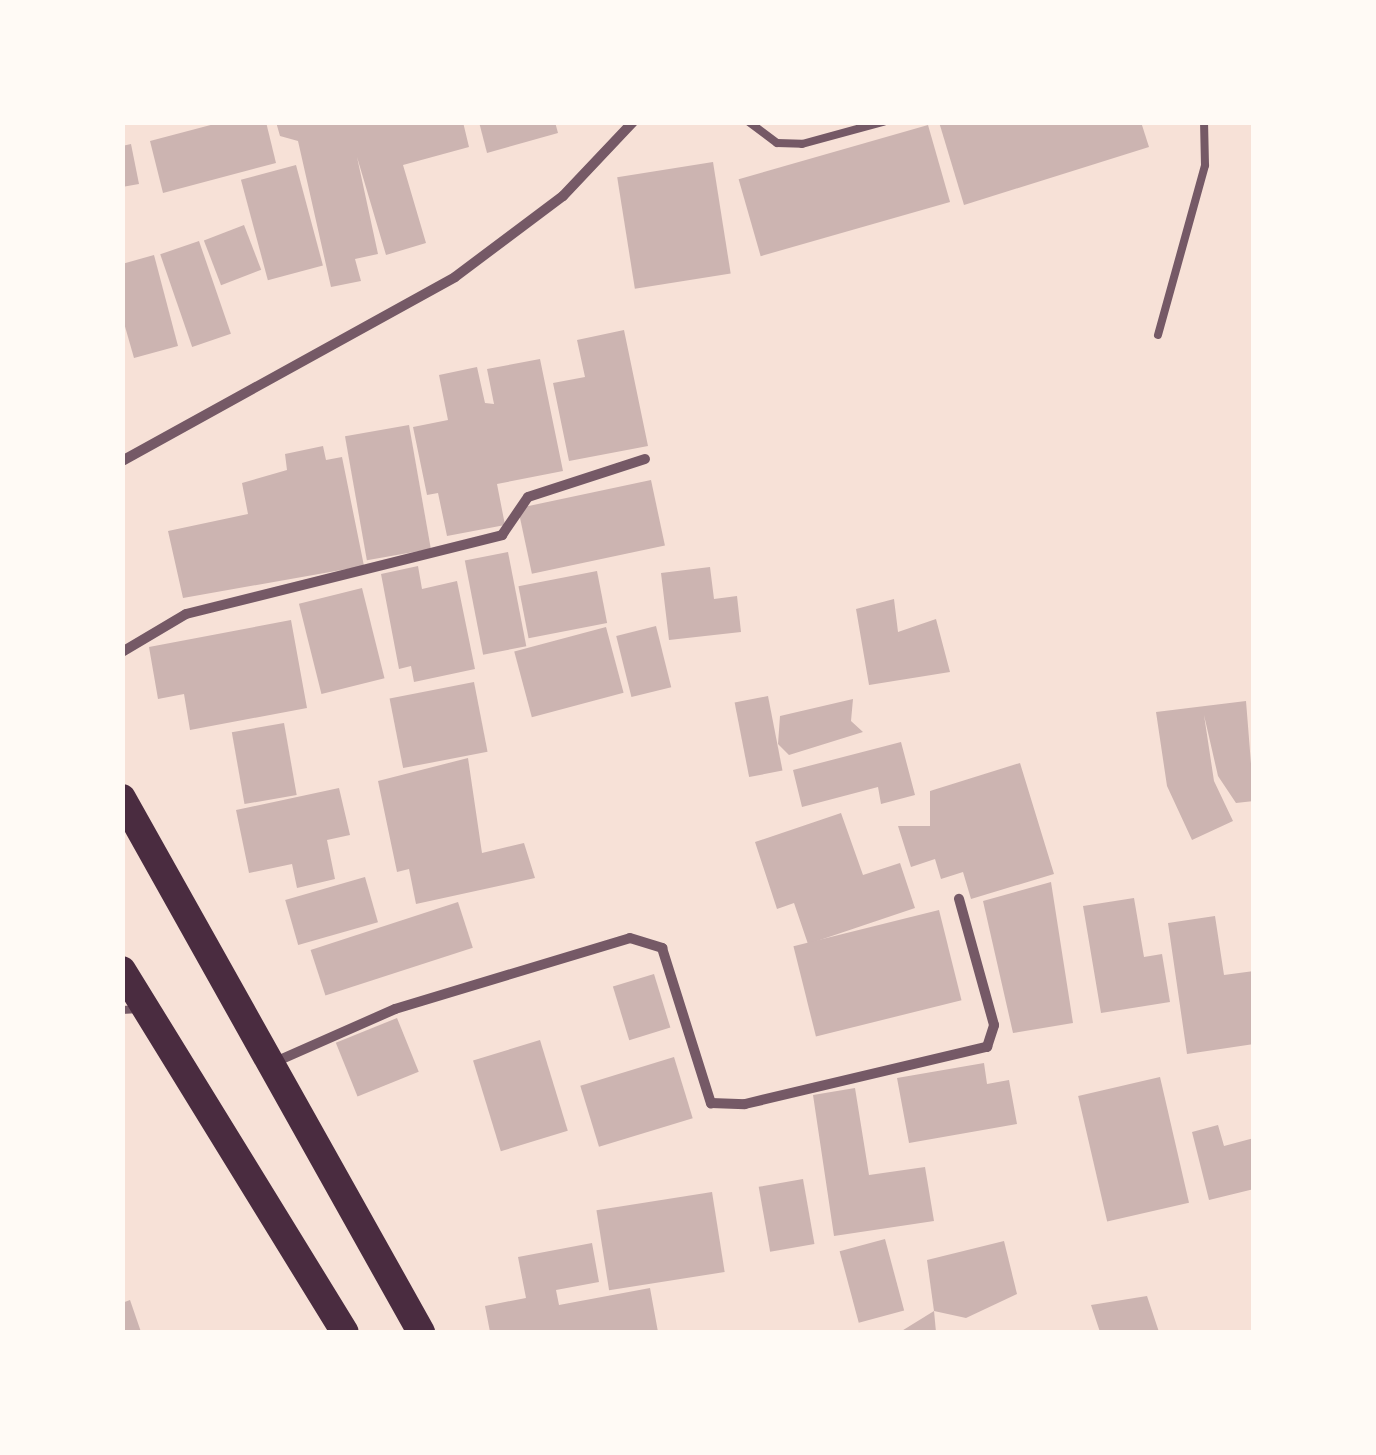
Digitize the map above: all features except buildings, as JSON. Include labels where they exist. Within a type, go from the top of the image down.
[{"type":"highway","points":[[122,798],[274,1062],[421,1332]]},
{"type":"highway","points":[[122,970],[133,1010],[344,1332]]},
{"type":"street","points":[[122,461],[454,277],[563,196],[633,122]]},
{"type":"street","points":[[122,652],[186,614],[502,535],[528,498],[645,459]]},
{"type":"street","points":[[274,1062],[395,1009],[630,938],[662,948],[711,1103],[745,1104],[987,1047],[994,1025],[959,899]]},
{"type":"lane","points":[[749,122],[777,144],[802,144],[884,122]]},
{"type":"lane","points":[[1158,335],[1205,165],[1204,122]]}]
